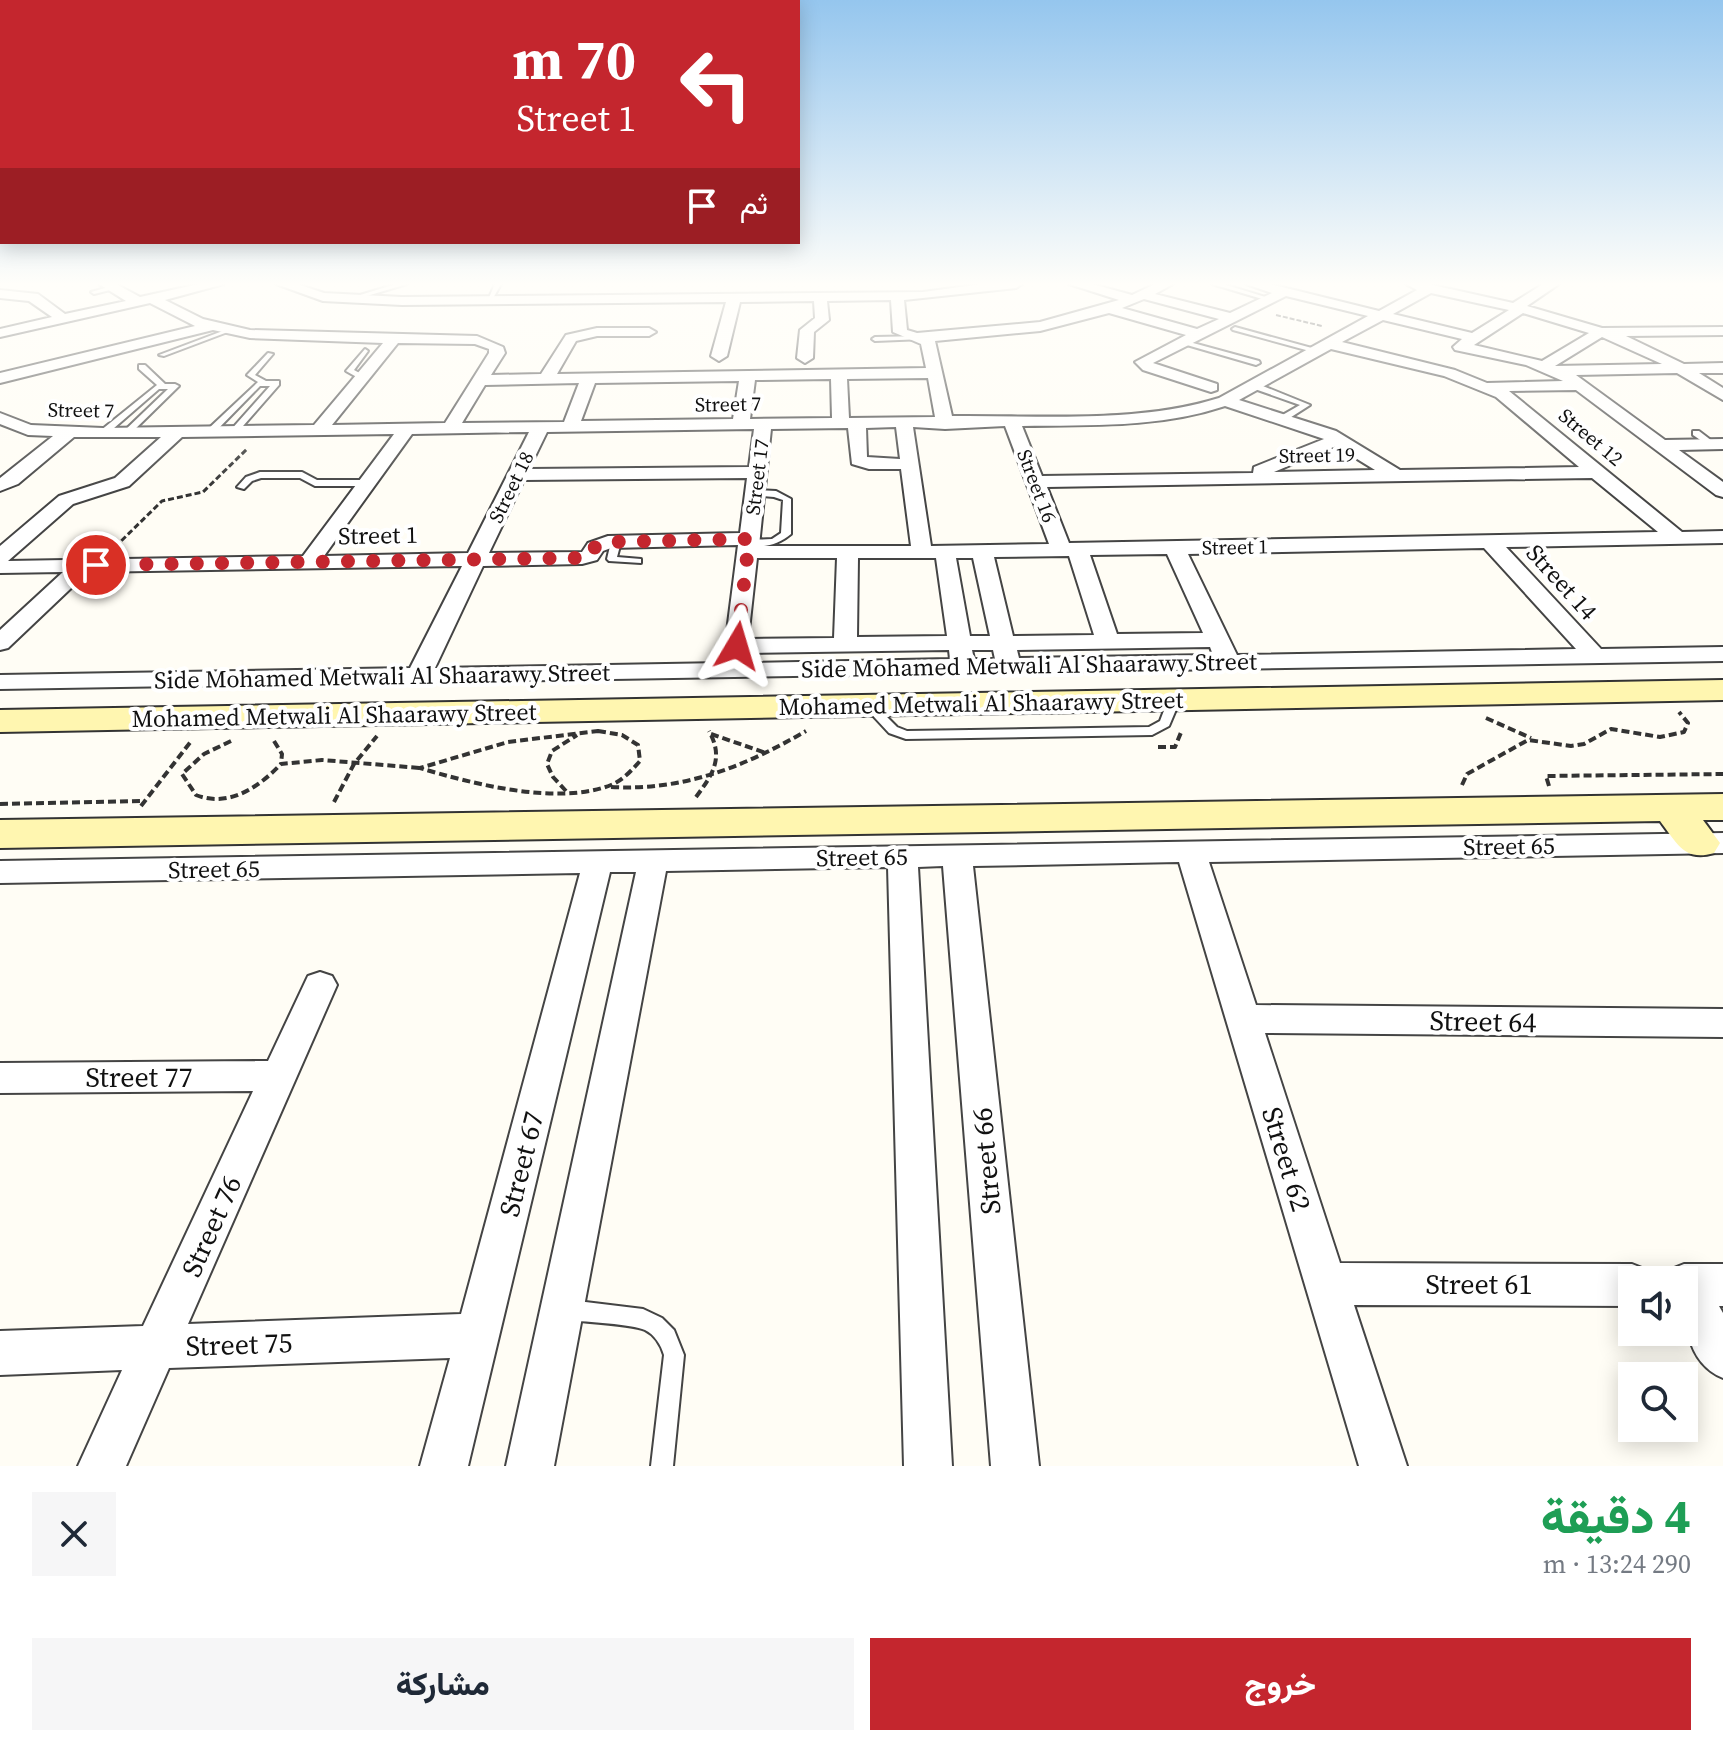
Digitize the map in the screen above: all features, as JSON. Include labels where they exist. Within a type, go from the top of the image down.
[{"type":"street","points":[[0,378],[104,352]]},
{"type":"street","points":[[319,430],[383,352]]},
{"type":"street","points":[[450,429],[497,352]]},
{"type":"street","points":[[547,378],[562,352]]},
{"type":"street","points":[[570,428],[589,378],[625,352]]},
{"type":"street","points":[[689,352],[748,376],[934,373]]},
{"type":"street","points":[[805,352],[805,358]]},
{"type":"street","points":[[930,352],[945,424]]},
{"type":"street","points":[[1160,352],[1144,360],[1144,364],[1211,387]]},
{"type":"street","name":"Street 7","points":[[0,418],[28,430],[68,433],[904,425],[1135,419],[1200,409],[1225,401],[1314,352]]},
{"type":"street","name":"Street 12","points":[[1357,352],[1403,360],[1489,387],[1517,405],[1677,538]]},
{"type":"street","points":[[1403,360],[1434,352]]},
{"type":"street","points":[[1479,352],[1551,369],[1723,368]]},
{"type":"street","points":[[1551,369],[1573,352]]},
{"type":"street","points":[[1646,352],[1681,368],[1723,395]]},
{"type":"street","points":[[1551,369],[1580,385],[1723,491]]},
{"type":"street","points":[[839,374],[858,460],[869,464],[910,464]]},
{"type":"street","points":[[741,426],[748,376]]},
{"type":"street","points":[[482,380],[589,378]]},
{"type":"street","points":[[1489,387],[1580,385]]},
{"type":"street","points":[[1225,401],[1338,439],[1397,476]]},
{"type":"street","name":"Street 16","points":[[1012,423],[1035,482],[1069,549],[1108,641]]},
{"type":"street","points":[[735,658],[845,645],[961,654],[910,464],[904,425]]},
{"type":"street","name":"Street 17","points":[[735,658],[763,426]]},
{"type":"street","name":"Street 18","points":[[419,675],[540,428]]},
{"type":"street","points":[[309,562],[406,430]]},
{"type":"street","points":[[0,557],[66,500],[122,482],[177,432]]},
{"type":"street","points":[[0,485],[11,480],[68,433]]},
{"type":"street","points":[[1238,478],[1310,453],[1338,439]]},
{"type":"street","points":[[1661,445],[1718,444]]},
{"type":"street","name":"Street 19","points":[[1035,482],[1599,472]]},
{"type":"street","points":[[517,475],[756,483]]},
{"type":"street","name":"Street 1","points":[[0,567],[582,558],[590,556],[599,545],[616,542],[748,545],[848,552],[933,552],[1723,537]]},
{"type":"street","name":"Street 14","points":[[1491,543],[1595,656]]},
{"type":"street","points":[[982,551],[1006,654],[1108,641],[1223,651],[1175,548]]},
{"type":"street","points":[[845,645],[848,552]]},
{"type":"street","points":[[0,643],[90,565]]},
{"type":"street","name":"Side Mohamed Metwali Al Shaarawy Street","points":[[0,682],[419,675],[735,658],[961,654],[1223,651],[1595,656],[1723,654]]},
{"type":"street","name":"Mohamed Metwali Al Shaarawy Street","points":[[0,721],[1723,690]]},
{"type":"street","points":[[0,834],[1723,807]]},
{"type":"street","points":[[1671,808],[1711,843]]},
{"type":"street","name":"Street 65","points":[[0,872],[1711,843]]},
{"type":"street","name":"Street 62","points":[[1191,852],[1383,1466]]},
{"type":"street","name":"Street 66","points":[[957,856],[1015,1466]]},
{"type":"street","points":[[903,857],[928,1466]]},
{"type":"street","points":[[530,1466],[653,861]]},
{"type":"street","name":"Street 67","points":[[444,1466],[598,862]]},
{"type":"street","name":"Street 76","points":[[102,1466],[320,985]]},
{"type":"street","name":"Street 64","points":[[1243,1019],[1723,1023]]},
{"type":"street","name":"Street 77","points":[[0,1078],[279,1076]]},
{"type":"street","name":"Street 61","points":[[1326,1284],[1618,1285]]},
{"type":"street","points":[[1698,1285],[1723,1285]]},
{"type":"street","points":[[1698,1310],[1723,1356]]},
{"type":"street","name":"Street 75","points":[[0,1353],[478,1335]]},
{"type":"lane","points":[[162,355],[169,352]]},
{"type":"lane","points":[[362,378],[350,371],[364,352]]},
{"type":"lane","points":[[1219,352],[1256,363]]},
{"type":"lane","points":[[233,432],[276,384],[263,382],[251,375],[270,354]]},
{"type":"lane","points":[[126,433],[175,388],[162,386],[142,367]]},
{"type":"lane","points":[[210,432],[255,386],[263,382]]},
{"type":"lane","points":[[103,433],[162,386]]},
{"type":"lane","points":[[1255,386],[1306,405],[1282,419]]},
{"type":"lane","points":[[1696,433],[1718,444]]},
{"type":"lane","points":[[241,487],[260,475],[302,475],[315,483],[367,483]]},
{"type":"lane","points":[[748,545],[774,542],[786,534],[787,499],[756,483]]},
{"type":"lane","points":[[616,542],[612,559],[638,561]]},
{"type":"lane","points":[[562,1309],[643,1319],[655,1323],[671,1342],[673,1369],[662,1466]]},
{"type":"path","points":[[90,565],[162,501],[203,492],[264,431]]},
{"type":"path","points":[[1474,713],[1531,738],[1576,747],[1591,743],[1611,729],[1671,737],[1684,732],[1688,723],[1678,710]]},
{"type":"path","points":[[119,832],[208,717]]},
{"type":"path","points":[[281,764],[322,760],[420,768],[451,779],[547,792],[609,786],[637,790],[661,788],[711,776],[769,754],[817,724]]},
{"type":"path","points":[[691,805],[720,757],[719,745],[706,725]]},
{"type":"path","points":[[329,811],[354,764],[383,730]]},
{"type":"path","points":[[420,768],[458,754],[500,744],[583,731],[622,735],[638,745],[640,761],[628,775],[609,786]]},
{"type":"path","points":[[566,791],[553,777],[547,764],[552,751],[583,731]]},
{"type":"path","points":[[711,734],[769,754]]},
{"type":"path","points":[[240,738],[213,747],[194,760],[182,774],[187,786],[199,797],[241,793],[262,784],[281,764],[282,754],[276,742],[267,739]]},
{"type":"path","points":[[1460,790],[1467,774],[1484,768],[1501,752],[1531,738]]},
{"type":"path","points":[[0,804],[145,801]]},
{"type":"route","points":[[96,565],[578,558],[590,556],[595,547],[608,542],[749,539],[737,646]]}]
